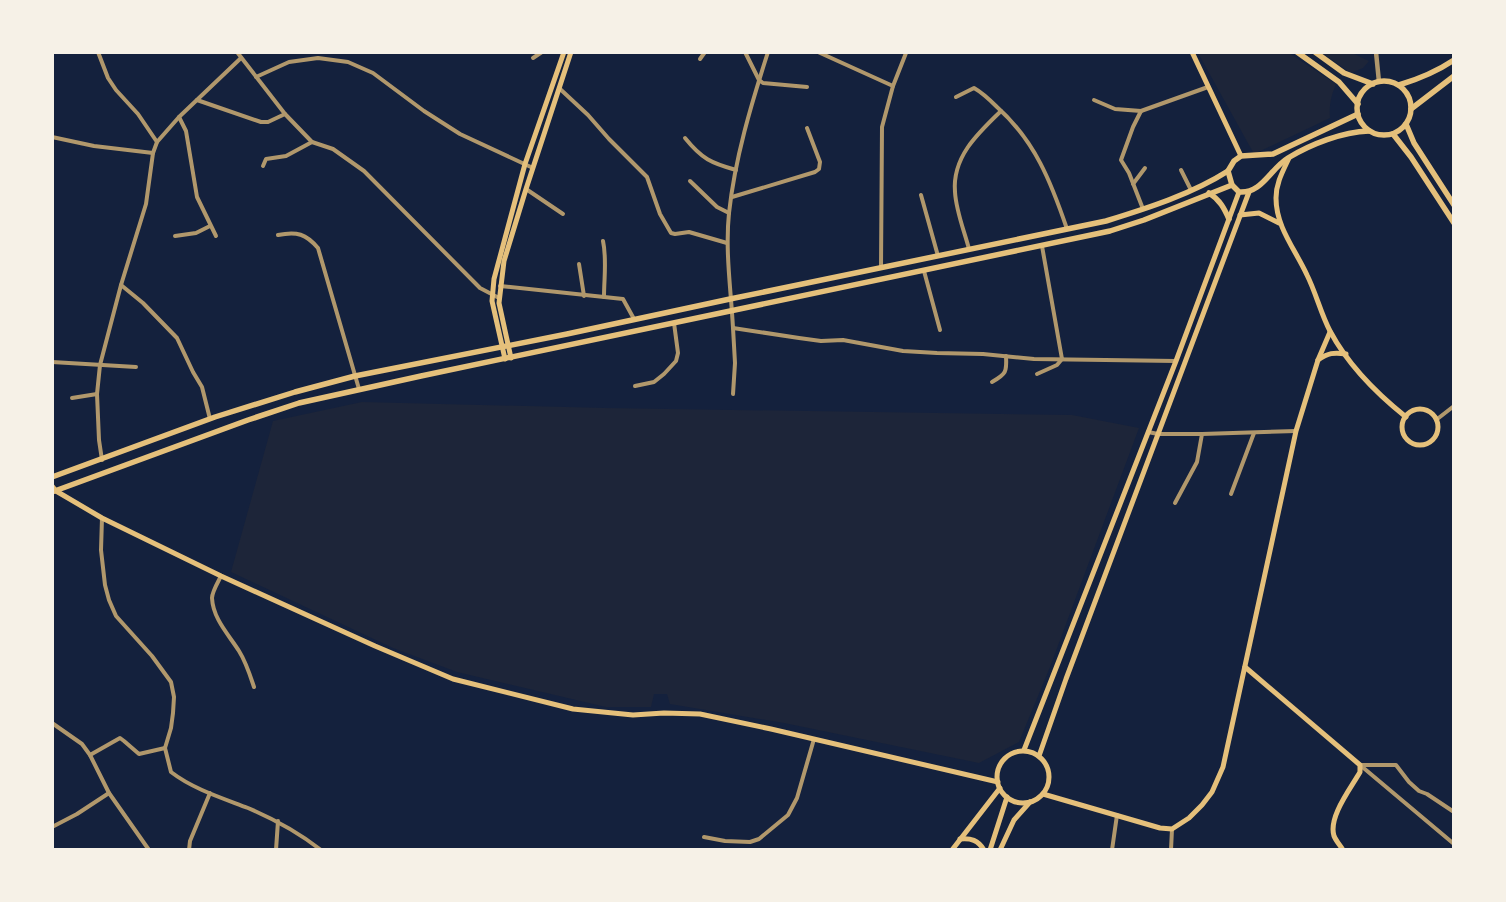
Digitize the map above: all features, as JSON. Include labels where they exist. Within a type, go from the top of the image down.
[{"type":"main road","points":[[504,359],[492,301],[496,266],[526,164],[564,52]]},
{"type":"main road","points":[[511,358],[498,303],[504,261],[571,52]]},
{"type":"main road","points":[[1192,52],[1241,156]]},
{"type":"main road","points":[[1297,52],[1339,82],[1358,104]]},
{"type":"main road","points":[[1315,52],[1344,73],[1376,83],[1390,82],[1399,85],[1406,92],[1412,109],[1410,117],[1406,124],[1393,134],[1381,135],[1369,130],[1362,123],[1358,114],[1358,104],[1361,95],[1366,88],[1376,83]]},
{"type":"main road","points":[[1399,85],[1420,79],[1454,60]]},
{"type":"main road","points":[[1412,109],[1454,76]]},
{"type":"main road","points":[[52,477],[210,419],[295,392],[356,376],[1106,221],[1143,209],[1213,180],[1228,171],[1241,156],[1273,154],[1358,114]]},
{"type":"main road","points":[[1406,124],[1414,143],[1454,205]]},
{"type":"main road","points":[[1228,171],[1232,185],[1239,192],[1249,192],[1259,187],[1278,164],[1289,157],[1341,134],[1369,130]]},
{"type":"main road","points":[[1393,134],[1411,157],[1454,223]]},
{"type":"main road","points":[[1289,157],[1279,178],[1277,188],[1276,198],[1279,223],[1308,276],[1330,332],[1369,386],[1406,416]]},
{"type":"main road","points":[[54,490],[299,403],[732,310],[1056,244],[1110,231],[1232,185]]},
{"type":"main road","points":[[1024,750],[1176,361],[1239,192]]},
{"type":"main road","points":[[1039,756],[1249,192]]},
{"type":"main road","points":[[1437,198],[1445,192]]},
{"type":"main road","points":[[1209,193],[1224,207],[1229,219]]},
{"type":"main road","points":[[512,209],[519,210]]},
{"type":"main road","points":[[1240,215],[1259,213],[1279,223]]},
{"type":"main road","points":[[1106,221],[1110,231]]},
{"type":"main road","points":[[1053,232],[1056,244]]},
{"type":"main road","points":[[1042,794],[1160,828],[1172,829],[1189,818],[1212,792],[1222,767],[1296,431],[1318,360],[1330,332]]},
{"type":"main road","points":[[1318,360],[1326,354],[1346,354]]},
{"type":"main road","points":[[1418,410],[1425,410],[1432,414],[1438,427],[1436,435],[1424,445],[1415,445],[1403,433],[1402,424],[1406,416],[1418,410]]},
{"type":"main road","points":[[194,425],[198,438]]},
{"type":"main road","points":[[54,490],[102,518],[221,576],[453,679],[573,709],[633,715],[664,713],[700,714],[998,782]]},
{"type":"main road","points":[[1245,667],[1360,766],[1360,772],[1334,819],[1334,837],[1343,850]]},
{"type":"main road","points":[[1053,676],[1066,680]]},
{"type":"main road","points":[[1000,850],[1014,820],[1030,802],[1047,788],[1048,767],[1039,756],[1024,750],[1009,755],[1003,760],[999,767],[998,782],[1007,798],[1014,801],[1030,802]]},
{"type":"main road","points":[[952,850],[1000,788]]},
{"type":"main road","points":[[990,850],[1007,798]]},
{"type":"main road","points":[[960,840],[971,839],[976,841],[981,844],[984,850]]},
{"type":"street","points":[[98,52],[105,72],[116,90],[138,114],[157,142]]},
{"type":"street","points":[[237,52],[285,114],[312,142],[333,149],[364,171],[467,276],[480,288],[499,298]]},
{"type":"street","points":[[316,52],[318,58]]},
{"type":"street","points":[[533,58],[542,52]]},
{"type":"street","points":[[700,59],[705,52]]},
{"type":"street","points":[[745,52],[759,80],[768,84],[807,87]]},
{"type":"street","points":[[733,394],[735,363],[727,243],[729,213],[736,170],[768,52]]},
{"type":"street","points":[[818,52],[893,86]]},
{"type":"street","points":[[1376,52],[1376,83]]},
{"type":"street","points":[[881,268],[882,127],[893,86],[906,53]]},
{"type":"street","points":[[102,460],[99,440],[98,394],[100,365],[121,285],[146,204],[153,153],[157,142],[180,117],[241,58]]},
{"type":"street","points":[[256,77],[290,62],[318,58],[348,62],[373,73],[424,111],[460,134],[533,168]]},
{"type":"street","points":[[1094,100],[1115,109],[1141,111],[1208,87]]},
{"type":"street","points":[[559,88],[588,115],[647,177],[660,214],[671,233],[689,232],[727,243]]},
{"type":"street","points":[[956,96],[974,88],[1020,130],[1038,157],[1067,229]]},
{"type":"street","points":[[197,100],[262,122],[268,122],[285,114]]},
{"type":"street","points":[[969,249],[955,192],[957,169],[963,154],[980,131],[1001,111]]},
{"type":"street","points":[[1141,111],[1121,160],[1143,209]]},
{"type":"street","points":[[180,117],[186,131],[198,196],[216,236]]},
{"type":"street","points":[[732,197],[815,172],[819,168],[820,162],[807,128]]},
{"type":"street","points":[[52,136],[94,146],[153,153]]},
{"type":"street","points":[[685,138],[697,152],[713,163],[736,170]]},
{"type":"street","points":[[263,166],[266,158],[286,156],[312,142]]},
{"type":"street","points":[[1133,184],[1145,168]]},
{"type":"street","points":[[1181,170],[1191,190]]},
{"type":"street","points":[[690,181],[717,207],[729,213]]},
{"type":"street","points":[[526,189],[563,214]]},
{"type":"street","points":[[921,195],[938,256]]},
{"type":"street","points":[[175,236],[196,233],[210,226]]},
{"type":"street","points":[[278,235],[298,234],[310,238],[318,248],[359,389]]},
{"type":"street","points":[[603,241],[605,259],[604,297]]},
{"type":"street","points":[[1042,246],[1062,359]]},
{"type":"street","points":[[578,264],[584,296]]},
{"type":"street","points":[[924,271],[940,330]]},
{"type":"street","points":[[121,285],[143,303],[177,338],[202,387],[210,419]]},
{"type":"street","points":[[500,286],[624,300],[634,320]]},
{"type":"street","points":[[635,386],[654,382],[676,361],[678,354],[674,323]]},
{"type":"street","points":[[733,328],[806,339],[843,340],[903,351],[1034,359],[1176,361]]},
{"type":"street","points":[[992,382],[1003,376],[1006,370],[1006,356]]},
{"type":"street","points":[[1037,374],[1057,364],[1062,359]]},
{"type":"street","points":[[52,362],[136,367]]},
{"type":"street","points":[[72,398],[98,394]]},
{"type":"street","points":[[1436,420],[1454,406]]},
{"type":"street","points":[[1148,432],[1158,434],[1202,434],[1296,431]]},
{"type":"street","points":[[1231,494],[1254,433]]},
{"type":"street","points":[[1175,504],[1197,462],[1202,434]]},
{"type":"street","points":[[102,518],[101,550],[105,585],[109,600],[116,616],[152,656],[171,682],[174,697],[173,713],[165,748],[171,772],[182,780],[210,793],[278,821],[321,850]]},
{"type":"street","points":[[221,576],[212,597],[216,612],[221,625],[240,652],[254,687]]},
{"type":"street","points":[[52,723],[82,744],[90,755],[109,792],[149,850]]},
{"type":"street","points":[[90,755],[120,738],[139,754],[165,748]]},
{"type":"street","points":[[704,837],[725,841],[750,842],[759,839],[788,815],[797,798],[814,739]]},
{"type":"street","points":[[1360,766],[1396,765],[1419,791],[1427,794],[1454,812]]},
{"type":"street","points":[[1360,766],[1454,844]]},
{"type":"street","points":[[52,827],[77,814],[109,792]]},
{"type":"street","points":[[189,850],[190,841],[210,793]]},
{"type":"street","points":[[1112,850],[1117,816]]},
{"type":"street","points":[[276,850],[278,821]]},
{"type":"street","points":[[1171,850],[1172,829]]},
{"type":"shaded area","points":[[1198,53],[1289,53],[1336,84],[1331,101],[1330,118],[1254,154]]},
{"type":"shaded area","points":[[1322,53],[1352,53],[1369,61],[1363,68],[1351,73]]},
{"type":"shaded area","points":[[362,402],[605,408],[1072,415],[1139,428],[1050,667],[1019,742],[979,763],[784,723],[670,704],[667,694],[654,694],[651,707],[606,707],[457,672],[393,648],[231,572],[273,421]]}]
